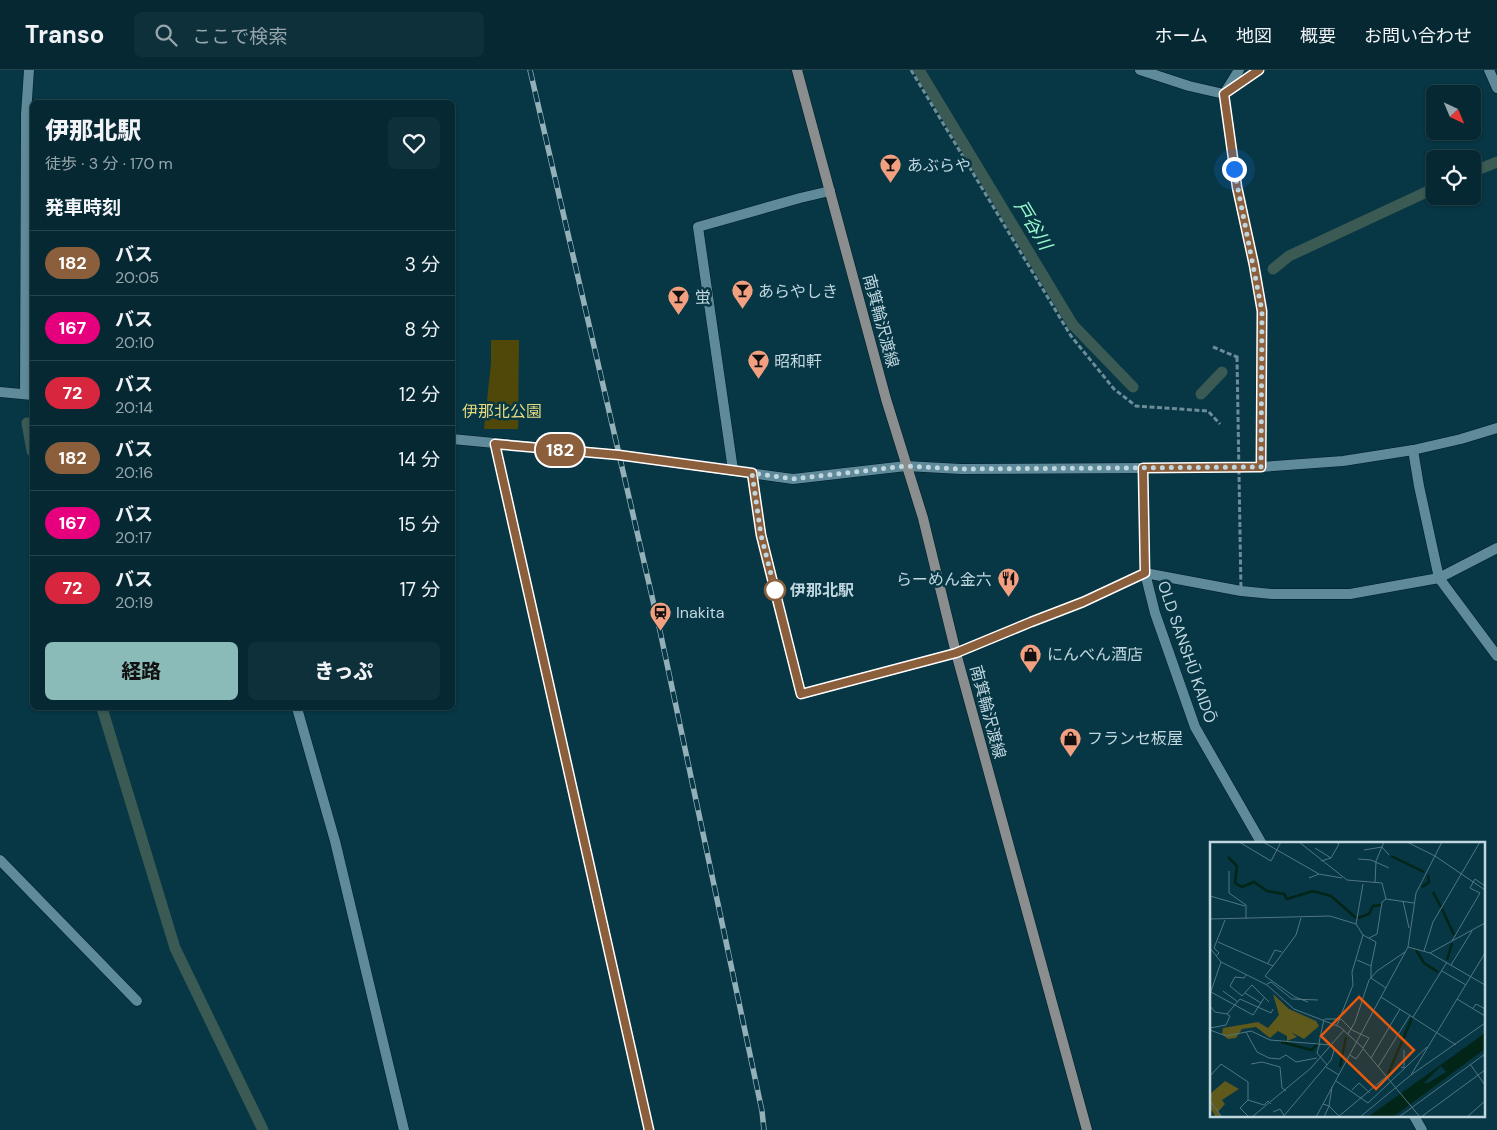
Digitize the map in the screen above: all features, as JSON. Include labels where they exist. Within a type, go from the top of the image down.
[{"type":"main road","name":"南箕輪沢渡線","points":[[797,70],[886,399],[923,518],[956,653],[1087,1130]]},
{"type":"street","points":[[0,392],[29,394],[26,114],[29,70]]},
{"type":"street","points":[[1140,70],[1189,86],[1224,94],[1259,70]]},
{"type":"street","points":[[1239,70],[1224,94],[1237,187],[1262,311],[1261,467]]},
{"type":"street","points":[[1489,70],[1497,88]]},
{"type":"street","points":[[733,470],[698,227],[830,191]]},
{"type":"street","points":[[455,439],[619,455],[793,479],[906,466],[961,469],[1261,467],[1343,461],[1413,450],[1497,428]]},
{"type":"street","points":[[495,444],[649,1130]]},
{"type":"street","points":[[1413,450],[1439,578],[1497,656]]},
{"type":"street","name":"OLD SANSHŪ KAIDŌ","points":[[1143,468],[1145,573],[1154,613],[1195,727],[1261,842]]},
{"type":"street","points":[[752,473],[761,535],[801,694],[956,653],[1083,602],[1145,573],[1241,591],[1272,594],[1350,594],[1439,578],[1497,548]]},
{"type":"street","points":[[298,710],[335,841],[404,1130]]},
{"type":"street","points":[[0,860],[137,1001]]},
{"type":"street","points":[[1415,1118],[1422,1130]]},
{"type":"path","points":[[911,70],[1071,336],[1114,389],[1136,406],[1208,410],[1220,424]]},
{"type":"path","points":[[1214,347],[1237,357],[1241,591]]},
{"type":"green space","name":"伊那北公園","points":[[491,340],[519,340],[518,429],[484,429],[491,363]]},
{"type":"waterway","name":"戸谷川","points":[[919,70],[1073,325],[1133,387]]},
{"type":"waterway","name":"戸谷川","points":[[1481,168],[1497,162]]},
{"type":"waterway","name":"戸谷川","points":[[1273,269],[1289,256],[1426,192]]},
{"type":"waterway","name":"戸谷川","points":[[1201,394],[1222,372]]},
{"type":"waterway","points":[[27,423],[30,440]]},
{"type":"waterway","points":[[103,710],[175,948],[263,1130]]},
{"type":"railway","points":[[530,70],[660,631],[762,1111],[764,1130]]},
{"type":"bus line","name":"182","points":[[649,1130],[495,444],[619,455],[752,473],[761,535],[801,694],[956,653],[1083,602],[1145,573],[1143,468],[1261,467],[1262,311],[1237,187],[1224,94],[1259,70]]},
{"type":"place","name":"あぶらや","points":[[891,184]]},
{"type":"place","name":"あらやしき","points":[[742,310]]},
{"type":"place","name":"蛍","points":[[679,316]]},
{"type":"place","name":"昭和軒","points":[[758,380]]},
{"type":"place","name":"伊那北駅","points":[[775,590]]},
{"type":"place","name":"らーめん金六","points":[[1008,598]]},
{"type":"place","name":"Inakita","points":[[660,631]]},
{"type":"place","name":"にんべん酒店","points":[[1031,673]]},
{"type":"place","name":"フランセ板屋","points":[[1071,757]]},
{"type":"route","points":[[775,590],[761,535],[752,473],[793,479],[906,466],[961,469],[1261,467],[1262,311],[1234,169]]}]
